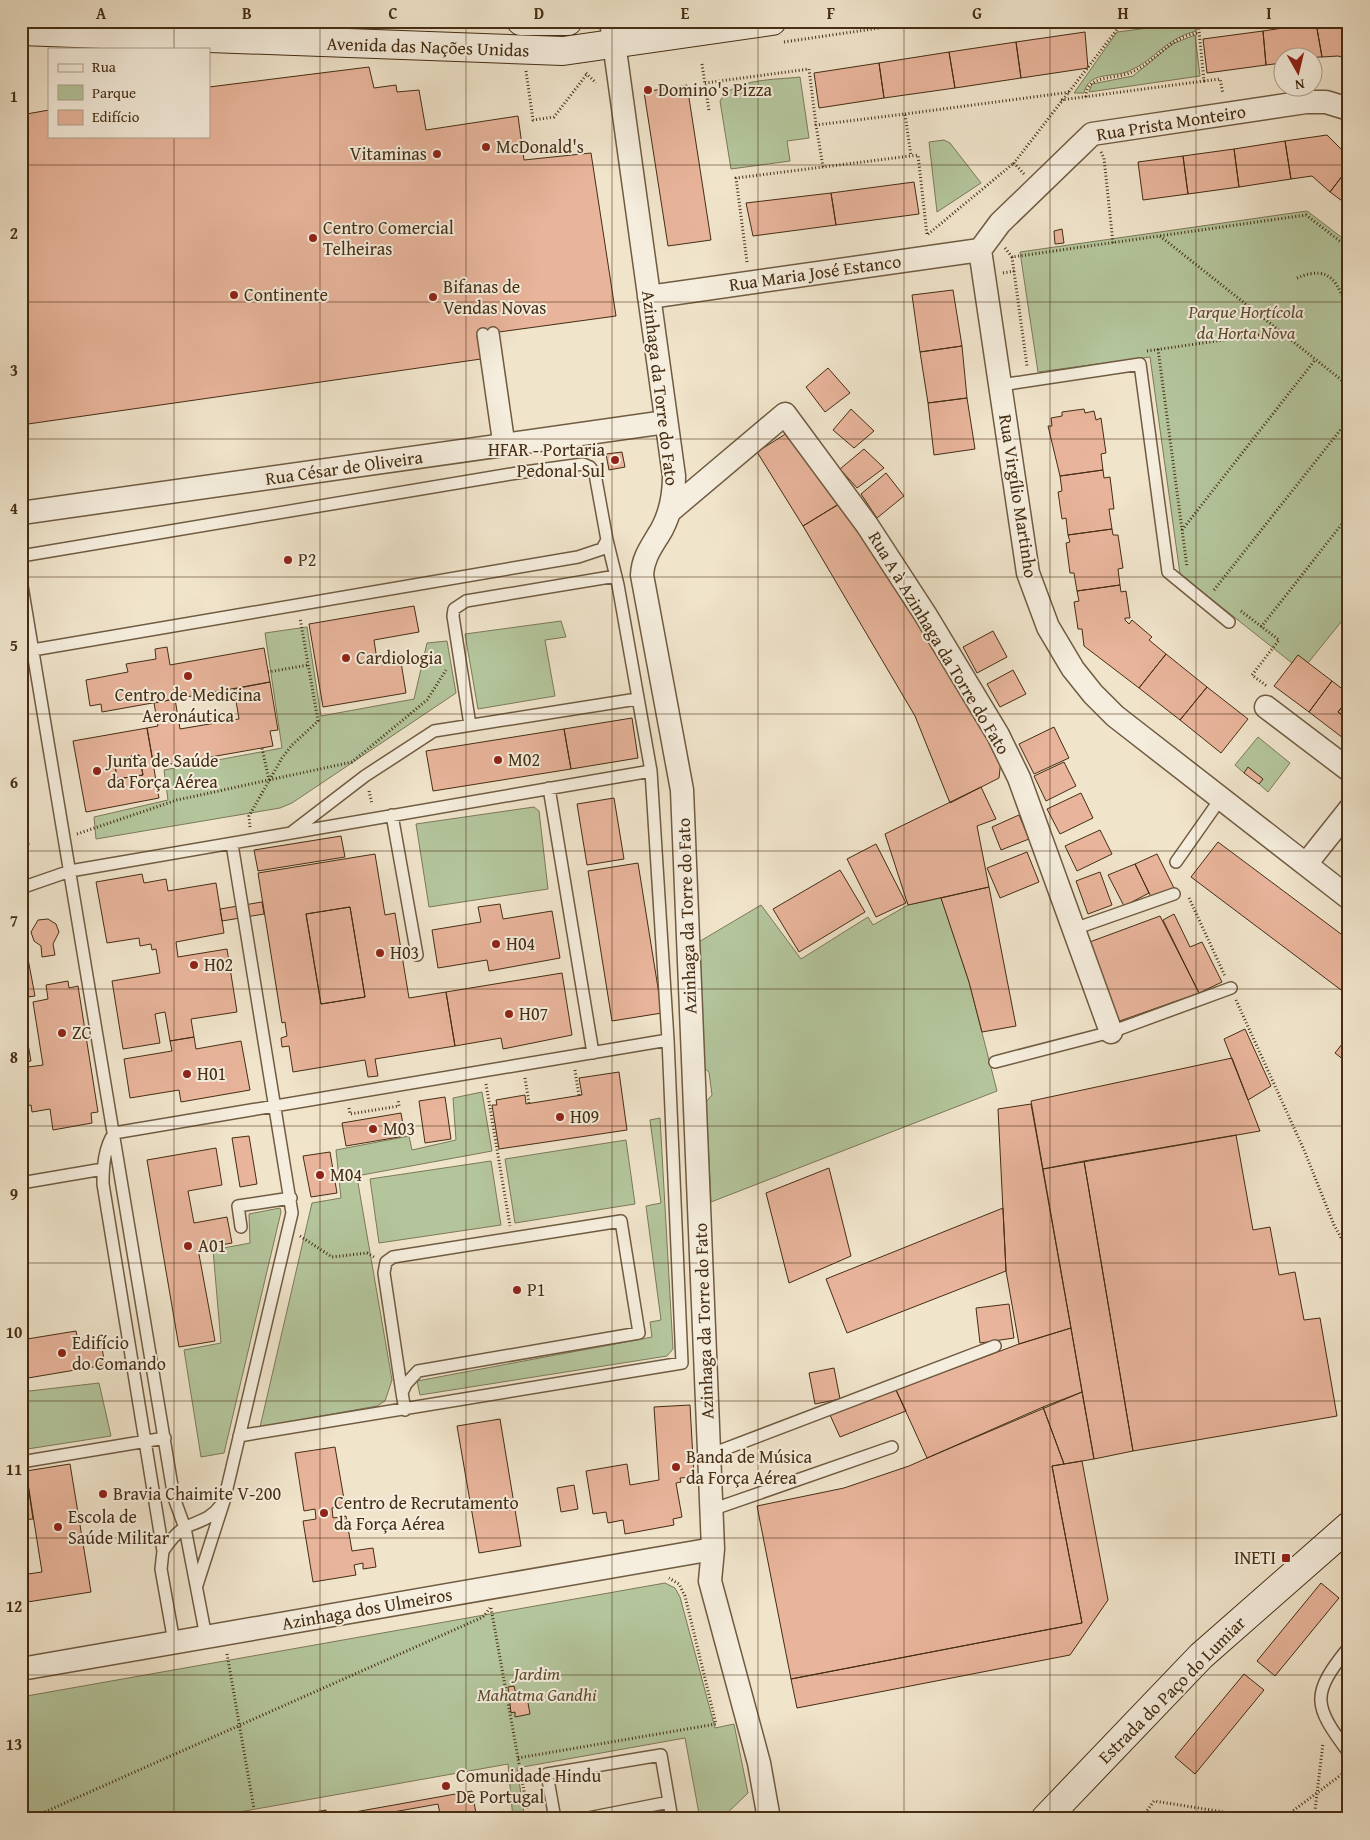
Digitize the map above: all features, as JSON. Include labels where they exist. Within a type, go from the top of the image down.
[{"type":"main road","name":"Avenida das Nações Unidas","points":[[521,21],[568,21]]},
{"type":"main road","name":"Avenida das Nações Unidas","points":[[21,31],[156,43],[563,51],[613,33],[772,21]]},
{"type":"main road","name":"Estrada do Paço do Lumiar","points":[[1045,1819],[1201,1656],[1349,1526]]},
{"type":"street","name":"Azinhaga da Torre do Fato","points":[[613,33],[674,476],[674,493],[670,511],[645,556],[642,575],[682,790],[713,1549],[710,1581],[759,1763],[765,1816]]},
{"type":"street","name":"Rua Prista Monteiro","points":[[980,250],[993,231],[1092,134],[1225,113],[1316,102],[1336,104],[1349,110]]},
{"type":"street","name":"Rua Maria José Estanco","points":[[649,297],[980,250]]},
{"type":"street","name":"Rua Virgílio Martinho","points":[[980,250],[1028,573],[1048,627],[1073,669],[1092,694],[1115,716],[1349,898]]},
{"type":"street","name":"Rua A à Azinhaga da Torre do Fato","points":[[670,511],[785,414],[883,549],[925,614],[998,735],[1019,778],[1111,1032]]},
{"type":"street","name":"Rua César de Oliveira","points":[[21,513],[666,422]]},
{"type":"street","points":[[1270,699],[1349,770]]},
{"type":"street","points":[[1306,864],[1349,810]]},
{"type":"street","name":"Azinhaga dos Ulmeiros","points":[[21,1669],[713,1549]]},
{"type":"lane","points":[[488,334],[504,445]]},
{"type":"lane","points":[[1001,385],[1140,364],[1168,572],[1228,622]]},
{"type":"lane","points":[[21,556],[526,471],[583,464],[590,467],[595,474],[607,540],[616,576],[650,771],[668,1040],[682,1363],[239,1436]]},
{"type":"lane","points":[[27,651],[578,557],[602,550],[607,540]]},
{"type":"lane","points":[[470,725],[454,625],[454,609],[466,601],[616,576]]},
{"type":"lane","points":[[21,580],[27,651],[65,838],[144,1306],[174,1498],[185,1528],[206,1637]]},
{"type":"lane","points":[[290,833],[365,776],[434,731],[637,699]]},
{"type":"lane","points":[[21,888],[70,871],[650,771]]},
{"type":"lane","points":[[549,788],[593,1053]]},
{"type":"lane","points":[[1176,862],[1221,798]]},
{"type":"lane","points":[[392,815],[416,955]]},
{"type":"lane","points":[[197,1585],[224,1500],[291,1225],[291,1198],[232,844]]},
{"type":"lane","points":[[1074,929],[1174,894]]},
{"type":"lane","points":[[995,1062],[1111,1032],[1231,988]]},
{"type":"lane","points":[[174,1642],[161,1569],[163,1551],[103,1184],[103,1169],[108,1141],[114,1133],[668,1040]]},
{"type":"lane","points":[[21,1183],[103,1169]]},
{"type":"lane","points":[[241,1228],[238,1206],[291,1198]]},
{"type":"lane","points":[[402,1394],[406,1384],[418,1371],[638,1334],[622,1221],[393,1257],[386,1262],[384,1273],[404,1410]]},
{"type":"lane","points":[[124,1309],[144,1306]]},
{"type":"lane","points":[[709,1456],[995,1346]]},
{"type":"lane","points":[[21,1462],[165,1438]]},
{"type":"lane","points":[[711,1510],[892,1447]]},
{"type":"lane","points":[[163,1551],[176,1534],[185,1528],[205,1521],[215,1514],[224,1500]]},
{"type":"lane","points":[[1349,1647],[1331,1669],[1322,1694],[1324,1717],[1349,1753]]},
{"type":"lane","points":[[555,1819],[547,1774],[661,1755],[672,1819]]},
{"type":"lane","points":[[583,1819],[669,1802]]},
{"type":"path","points":[[750,282],[736,178],[918,155],[927,235],[1014,163],[1061,100],[1071,92],[1119,27],[1154,21]]},
{"type":"path","points":[[1198,21],[1204,81]]},
{"type":"path","points":[[1086,97],[1087,88],[1099,79],[1121,77],[1142,67],[1171,42],[1190,34],[1199,33]]},
{"type":"path","points":[[523,50],[533,120],[554,117],[588,74]]},
{"type":"path","points":[[702,64],[710,111]]},
{"type":"path","points":[[704,83],[809,69],[823,167]]},
{"type":"path","points":[[1061,100],[1220,78],[1225,113]]},
{"type":"path","points":[[816,125],[1071,92]]},
{"type":"path","points":[[905,114],[911,156]]},
{"type":"path","points":[[1092,134],[1104,158],[1113,243]]},
{"type":"path","points":[[1014,163],[1036,187]]},
{"type":"path","points":[[1012,257],[1306,215],[1349,248]]},
{"type":"path","points":[[993,231],[1012,257],[1029,381]]},
{"type":"path","points":[[1160,236],[1349,386]]},
{"type":"path","points":[[1297,278],[1312,273],[1329,276],[1335,280],[1349,312]]},
{"type":"path","points":[[1140,352],[1279,332]]},
{"type":"path","points":[[1158,350],[1187,570]]},
{"type":"path","points":[[1182,530],[1315,360]]},
{"type":"path","points":[[1027,368],[1037,367]]},
{"type":"path","points":[[1214,590],[1349,419]]},
{"type":"path","points":[[1261,626],[1349,515]]},
{"type":"path","points":[[1207,585],[1222,596]]},
{"type":"path","points":[[252,840],[249,816],[269,780],[292,745],[318,721],[298,604]]},
{"type":"path","points":[[1238,608],[1279,640],[1252,675],[1270,699]]},
{"type":"path","points":[[268,672],[308,665]]},
{"type":"path","points":[[65,838],[177,800],[352,762],[427,700],[448,667]]},
{"type":"path","points":[[262,748],[269,780]]},
{"type":"path","points":[[1188,895],[1304,1150],[1334,1225],[1349,1252]]},
{"type":"path","points":[[524,1075],[529,1103]]},
{"type":"path","points":[[485,1082],[512,1238]]},
{"type":"path","points":[[340,1106],[348,1105],[350,1114],[358,1113],[399,1106],[398,1097]]},
{"type":"path","points":[[302,1226],[300,1236],[332,1257],[367,1253],[386,1262]]},
{"type":"path","points":[[518,1758],[716,1724],[685,1596],[679,1584],[668,1577]]},
{"type":"path","points":[[481,1609],[500,1606]]},
{"type":"path","points":[[490,1608],[529,1819]]},
{"type":"path","points":[[30,1819],[483,1617],[490,1608]]},
{"type":"path","points":[[218,1656],[237,1652]]},
{"type":"path","points":[[227,1654],[254,1809]]},
{"type":"path","points":[[1314,1819],[1323,1741],[1334,1732]]},
{"type":"path","points":[[1282,1819],[1349,1769]]},
{"type":"path","points":[[1140,1819],[1154,1801],[1268,1819]]},
{"type":"green space","points":[[1195,22],[1196,31],[1168,44],[1138,66],[1123,73],[1096,78],[1086,86],[1084,93],[1074,93],[1117,32]]},
{"type":"green space","points":[[1195,35],[1200,76],[1089,92],[1092,84],[1133,76],[1172,44]]},
{"type":"green space","points":[[800,77],[809,138],[787,141],[790,161],[731,169],[720,101],[726,93],[744,84]]},
{"type":"green space","points":[[944,140],[950,143],[981,183],[937,212],[929,142]]},
{"type":"green space","name":"Parque Hortícola da Horta Nova","points":[[1307,211],[1349,243],[1349,612],[1308,663],[1298,655],[1292,663],[1180,574],[1150,357],[1038,372],[1020,252]]},
{"type":"green space","points":[[561,621],[566,637],[545,640],[555,696],[478,709],[465,634]]},
{"type":"green space","points":[[307,627],[321,716],[414,699],[427,643],[447,641],[456,693],[292,803],[280,808],[96,839],[94,817],[168,800],[164,770],[282,748],[265,633]]},
{"type":"green space","points":[[1258,737],[1290,763],[1268,792],[1259,784],[1263,779],[1249,768],[1244,773],[1235,765]]},
{"type":"green space","points":[[534,807],[539,811],[548,889],[429,907],[416,824]]},
{"type":"green space","points":[[941,898],[969,982],[997,1091],[711,1202],[706,1102],[712,1095],[709,1072],[704,1068],[697,943],[761,905],[801,959],[868,917],[873,925],[908,905]]},
{"type":"green space","points":[[482,1092],[492,1151],[362,1175],[358,1183],[392,1380],[385,1401],[377,1406],[260,1427],[312,1203],[341,1198],[336,1150],[409,1136],[412,1150],[456,1140],[453,1098]]},
{"type":"green space","points":[[660,1118],[673,1349],[667,1356],[420,1395],[417,1381],[652,1337],[650,1322],[661,1320],[646,1206],[661,1203],[650,1120]]},
{"type":"green space","points":[[626,1140],[635,1204],[515,1223],[505,1159]]},
{"type":"green space","points":[[491,1161],[501,1225],[379,1243],[370,1179]]},
{"type":"green space","points":[[280,1208],[281,1212],[224,1453],[201,1457],[184,1350],[221,1343],[213,1250],[250,1243],[249,1214]]},
{"type":"green space","points":[[99,1383],[111,1436],[21,1450],[21,1392]]},
{"type":"green space","name":"Jardim Mahatma Gandhi","points":[[665,1583],[675,1588],[680,1597],[715,1728],[734,1724],[748,1793],[721,1819],[700,1819],[685,1738],[517,1768],[525,1819],[513,1819],[508,1764],[200,1819],[21,1819],[21,1697]]},
{"type":"building","points":[[1349,22],[1349,59],[1338,56],[1322,57],[1322,48],[1320,48],[1316,23]]},
{"type":"building","points":[[1316,23],[1320,48],[1272,48],[1272,64],[1266,65],[1263,31]]},
{"type":"building","points":[[1263,31],[1266,65],[1207,73],[1203,39]]},
{"type":"building","points":[[1085,32],[1088,68],[1021,78],[1016,42]]},
{"type":"building","points":[[1016,42],[1021,78],[955,88],[949,52]]},
{"type":"building","points":[[949,52],[955,88],[884,98],[879,63]]},
{"type":"building","points":[[879,63],[884,98],[819,108],[814,73]]},
{"type":"building","name":"Centro Comercial Telheiras","points":[[369,67],[374,88],[396,85],[397,92],[419,90],[426,130],[518,116],[524,160],[591,153],[616,316],[477,335],[481,359],[21,425],[21,115],[48,110],[48,138],[210,138],[210,87]]},
{"type":"building","points":[[687,85],[711,240],[668,246],[644,92]]},
{"type":"building","points":[[1327,135],[1349,157],[1349,167],[1330,192],[1312,176],[1291,179],[1285,141]]},
{"type":"building","points":[[1285,141],[1291,179],[1239,187],[1234,149]]},
{"type":"building","points":[[1234,149],[1239,187],[1188,194],[1183,156]]},
{"type":"building","points":[[1183,156],[1188,194],[1143,200],[1138,162]]},
{"type":"building","points":[[1349,167],[1349,206],[1330,192]]},
{"type":"building","points":[[914,182],[919,214],[836,225],[831,193]]},
{"type":"building","points":[[831,193],[836,225],[753,236],[746,203]]},
{"type":"building","points":[[1062,229],[1064,243],[1055,244],[1054,231]]},
{"type":"building","points":[[953,290],[962,346],[920,352],[912,295]]},
{"type":"building","points":[[962,346],[967,398],[928,403],[920,352]]},
{"type":"building","points":[[828,368],[850,393],[825,412],[806,387]]},
{"type":"building","points":[[967,398],[975,449],[934,455],[928,403]]},
{"type":"building","points":[[851,409],[874,431],[854,448],[833,430]]},
{"type":"building","points":[[1084,409],[1085,413],[1094,411],[1096,420],[1101,418],[1106,453],[1101,454],[1103,470],[1060,476],[1048,426],[1052,426],[1051,418],[1062,416],[1062,412]]},
{"type":"building","points":[[787,433],[839,504],[803,526],[757,452]]},
{"type":"building","points":[[864,449],[884,468],[857,488],[840,469]]},
{"type":"building","name":"HFAR - Portaria Pedonal Sul","points":[[622,452],[625,467],[609,470],[606,454]]},
{"type":"building","points":[[1103,470],[1104,478],[1110,477],[1114,509],[1109,509],[1112,529],[1068,535],[1066,518],[1062,519],[1058,492],[1062,491],[1060,476]]},
{"type":"building","points":[[886,473],[904,496],[877,518],[861,494]]},
{"type":"building","points":[[839,504],[904,596],[1001,760],[999,778],[950,803],[915,716],[803,526]]},
{"type":"building","points":[[1112,529],[1113,535],[1118,535],[1123,568],[1118,569],[1120,585],[1077,591],[1074,573],[1070,573],[1066,543],[1070,542],[1068,535]]},
{"type":"building","points":[[1120,585],[1121,592],[1126,591],[1130,618],[1125,618],[1125,620],[1129,624],[1132,620],[1152,637],[1149,640],[1166,654],[1139,688],[1084,646],[1082,629],[1078,629],[1074,602],[1079,601],[1077,591]]},
{"type":"building","name":"Cardiologia","points":[[414,606],[419,632],[374,640],[377,660],[400,656],[406,693],[323,707],[309,624]]},
{"type":"building","points":[[993,631],[1007,657],[977,673],[963,647]]},
{"type":"building","name":"Centro de Medicina Aeronáutica","points":[[167,647],[170,665],[264,648],[270,682],[102,712],[101,704],[90,706],[86,680],[128,672],[126,664],[156,659],[155,649]]},
{"type":"building","points":[[1166,654],[1207,687],[1180,720],[1139,688]]},
{"type":"building","points":[[1298,655],[1332,681],[1309,712],[1274,686]]},
{"type":"building","points":[[1013,670],[1026,694],[1000,707],[987,684]]},
{"type":"building","points":[[1332,681],[1349,694],[1349,698],[1338,712],[1349,720],[1349,731],[1343,738],[1309,712]]},
{"type":"building","points":[[270,682],[278,730],[270,731],[273,746],[154,767],[147,728],[158,726],[154,703],[175,699],[180,729],[239,719],[234,689]]},
{"type":"building","points":[[1207,687],[1248,719],[1221,753],[1180,720]]},
{"type":"building","points":[[1349,698],[1349,720],[1338,712]]},
{"type":"building","points":[[632,718],[638,758],[571,769],[564,729]]},
{"type":"building","points":[[1054,727],[1069,758],[1034,774],[1019,744]]},
{"type":"building","name":"Junta de Saúde da Força Aérea","points":[[147,728],[159,798],[86,812],[73,741]],"holes":[[[139,755],[143,775],[117,779],[114,759]]]},
{"type":"building","name":"M02","points":[[564,729],[571,769],[433,791],[426,751]]},
{"type":"building","points":[[139,755],[143,775],[117,779],[114,759]]},
{"type":"building","points":[[1064,762],[1076,786],[1046,801],[1034,776]]},
{"type":"building","points":[[1248,767],[1263,779],[1259,784],[1244,773]]},
{"type":"building","points":[[981,787],[996,819],[977,826],[989,887],[908,905],[885,834]]},
{"type":"building","points":[[1081,793],[1093,818],[1060,834],[1047,809]]},
{"type":"building","points":[[614,798],[624,859],[587,865],[577,804]]},
{"type":"building","points":[[1019,815],[1029,839],[1001,850],[992,827]]},
{"type":"building","points":[[21,816],[24,816],[29,845],[21,847]]},
{"type":"building","points":[[1100,830],[1112,854],[1077,871],[1065,846]]},
{"type":"building","points":[[341,836],[345,857],[258,871],[254,850]]},
{"type":"building","points":[[1218,842],[1349,940],[1349,996],[1191,877]]},
{"type":"building","points":[[876,844],[906,903],[876,917],[847,859]]},
{"type":"building","points":[[1027,852],[1039,882],[1000,898],[987,868]]},
{"type":"building","name":"H03","points":[[375,854],[385,915],[395,913],[409,998],[446,992],[455,1046],[375,1059],[378,1076],[368,1077],[365,1060],[293,1072],[289,1046],[282,1047],[281,1038],[287,1036],[285,1022],[282,1023],[258,873]],"holes":[[[350,907],[365,997],[321,1004],[306,914]]]},
{"type":"building","points":[[1157,854],[1174,888],[1152,899],[1135,864]]},
{"type":"building","points":[[638,863],[662,1013],[612,1021],[588,871]]},
{"type":"building","points":[[1135,864],[1149,893],[1124,906],[1108,875]]},
{"type":"building","points":[[840,870],[865,912],[799,952],[773,909]]},
{"type":"building","points":[[1100,872],[1112,905],[1088,914],[1076,881]]},
{"type":"building","name":"H02","points":[[142,874],[144,883],[166,879],[168,891],[216,883],[224,933],[176,942],[178,957],[227,949],[237,1012],[191,1019],[194,1037],[170,1041],[165,1012],[155,1014],[160,1043],[123,1049],[112,981],[160,973],[156,949],[152,950],[151,944],[140,946],[139,938],[107,943],[96,882]]},
{"type":"building","points":[[989,887],[1016,1026],[982,1032],[969,982],[941,898]]},
{"type":"building","points":[[262,902],[264,914],[222,921],[220,909]]},
{"type":"building","name":"H04","points":[[500,904],[503,919],[552,911],[560,958],[489,971],[487,960],[438,968],[432,930],[481,922],[478,907]]},
{"type":"building","points":[[350,907],[365,997],[321,1004],[306,914]]},
{"type":"building","points":[[1174,914],[1190,947],[1202,942],[1222,982],[1199,993],[1163,920]]},
{"type":"building","points":[[1160,916],[1199,993],[1117,1022],[1087,943]]},
{"type":"building","points":[[48,919],[56,924],[59,932],[53,944],[55,955],[42,957],[41,946],[34,941],[31,932],[38,920]]},
{"type":"building","points":[[26,948],[35,996],[21,998],[21,949]]},
{"type":"building","name":"H07","points":[[562,973],[572,1035],[503,1049],[501,1038],[455,1046],[446,992]]},
{"type":"building","name":"ZC","points":[[68,981],[69,988],[78,986],[98,1112],[91,1113],[92,1123],[53,1130],[50,1109],[32,1112],[31,1105],[21,1107],[21,1068],[43,1065],[33,1002],[48,999],[46,985]]},
{"type":"building","points":[[21,1004],[31,1061],[21,1063]]},
{"type":"building","points":[[1245,1029],[1271,1086],[1248,1100],[1224,1039]]},
{"type":"building","points":[[1349,1035],[1349,1064],[1335,1053]]},
{"type":"building","name":"H01","points":[[194,1037],[196,1049],[241,1041],[250,1090],[181,1102],[179,1090],[130,1098],[124,1059],[172,1051],[170,1041]]},
{"type":"building","points":[[1232,1058],[1260,1131],[1043,1169],[1031,1101]]},
{"type":"building","name":"H09","points":[[619,1072],[627,1130],[499,1149],[492,1105],[497,1105],[496,1100],[525,1095],[526,1104],[582,1095],[579,1078]]},
{"type":"building","points":[[445,1097],[451,1139],[425,1143],[419,1101]]},
{"type":"building","points":[[1031,1104],[1071,1328],[1019,1344],[1006,1271],[998,1109]]},
{"type":"building","name":"M03","points":[[401,1113],[405,1136],[346,1146],[342,1123]]},
{"type":"building","points":[[1236,1135],[1253,1230],[1270,1227],[1279,1275],[1295,1272],[1304,1320],[1320,1318],[1337,1416],[1133,1451],[1084,1161]]},
{"type":"building","points":[[249,1136],[257,1184],[240,1187],[232,1138]]},
{"type":"building","name":"A01","points":[[216,1148],[222,1185],[188,1191],[194,1223],[227,1217],[232,1243],[198,1249],[215,1341],[179,1347],[147,1160]]},
{"type":"building","name":"M04","points":[[330,1152],[337,1193],[311,1197],[303,1156]]},
{"type":"building","points":[[1084,1161],[1133,1451],[1094,1459],[1043,1169]]},
{"type":"building","points":[[829,1168],[851,1256],[789,1283],[766,1193]]},
{"type":"building","points":[[1003,1208],[1006,1271],[847,1333],[826,1279]]},
{"type":"building","points":[[1009,1304],[1014,1338],[980,1343],[976,1308]]},
{"type":"building","points":[[1071,1328],[1082,1392],[927,1458],[896,1390],[1019,1344]]},
{"type":"building","name":"Edifício do Comando","points":[[76,1331],[78,1340],[100,1337],[105,1365],[22,1379],[21,1340]]},
{"type":"building","points":[[834,1368],[840,1399],[815,1404],[809,1373]]},
{"type":"building","points":[[896,1390],[906,1411],[840,1437],[830,1415]]},
{"type":"building","points":[[1082,1392],[1094,1459],[1064,1464],[1043,1407]]},
{"type":"building","name":"Banda de Música da Força Aérea","points":[[690,1405],[694,1477],[680,1478],[681,1482],[676,1483],[682,1517],[673,1519],[674,1525],[625,1534],[623,1520],[608,1523],[606,1512],[593,1514],[586,1471],[627,1464],[630,1485],[659,1480],[654,1407]]},
{"type":"building","points":[[1043,1407],[1064,1464],[1052,1466],[1082,1623],[791,1679],[757,1506],[844,1488],[909,1466]]},
{"type":"building","points":[[500,1419],[521,1546],[479,1553],[457,1426]]},
{"type":"building","name":"Centro de Recrutamento da Força Aérea","points":[[335,1447],[345,1505],[332,1508],[333,1518],[346,1516],[352,1551],[373,1548],[376,1567],[363,1569],[363,1563],[354,1565],[356,1575],[313,1582],[303,1521],[316,1519],[315,1509],[304,1511],[295,1453]]},
{"type":"building","points":[[1082,1461],[1108,1600],[1070,1655],[797,1708],[791,1679],[1082,1623],[1052,1466]]},
{"type":"building","name":"Escola de Saúde Militar","points":[[70,1464],[91,1592],[21,1603],[21,1575],[42,1572],[26,1471]]},
{"type":"building","points":[[26,1471],[33,1519],[21,1520],[21,1472]]},
{"type":"building","points":[[574,1485],[578,1509],[561,1512],[557,1488]]},
{"type":"building","points":[[1321,1583],[1339,1598],[1275,1676],[1257,1661]]},
{"type":"building","points":[[1244,1674],[1264,1690],[1195,1774],[1175,1757]]},
{"type":"building","points":[[514,1686],[516,1694],[526,1692],[530,1714],[515,1717],[515,1712],[511,1713],[508,1687]]},
{"type":"building","points":[[472,1791],[477,1819],[327,1819],[327,1817]]},
{"type":"building","points":[[438,1804],[441,1819],[354,1819]]},
{"type":"building","points":[[326,1810],[327,1819],[275,1819]]},
{"type":"place","name":"Domino's Pizza","points":[[648,90]]},
{"type":"place","name":"McDonald's","points":[[486,147]]},
{"type":"place","name":"Vitaminas","points":[[437,154]]},
{"type":"place","name":"Centro Comercial Telheiras","points":[[313,238]]},
{"type":"place","name":"Continente","points":[[234,295]]},
{"type":"place","name":"Bifanas de Vendas Novas","points":[[433,297]]},
{"type":"place","name":"HFAR - Portaria Pedonal Sul","points":[[615,460]]},
{"type":"place","name":"P2","points":[[288,560]]},
{"type":"place","name":"Cardiologia","points":[[346,658]]},
{"type":"place","name":"Centro de Medicina Aeronáutica","points":[[188,676]]},
{"type":"place","name":"M02","points":[[498,760]]},
{"type":"place","name":"Junta de Saúde da Força Aérea","points":[[97,771]]},
{"type":"place","name":"H04","points":[[496,944]]},
{"type":"place","name":"H03","points":[[380,953]]},
{"type":"place","name":"H02","points":[[194,965]]},
{"type":"place","name":"H07","points":[[509,1014]]},
{"type":"place","name":"ZC","points":[[62,1033]]},
{"type":"place","name":"H01","points":[[187,1074]]},
{"type":"place","name":"H09","points":[[560,1117]]},
{"type":"place","name":"M03","points":[[373,1129]]},
{"type":"place","name":"M04","points":[[320,1175]]},
{"type":"place","name":"A01","points":[[188,1246]]},
{"type":"place","name":"P1","points":[[517,1290]]},
{"type":"place","name":"Edifício do Comando","points":[[62,1353]]},
{"type":"place","name":"Banda de Música da Força Aérea","points":[[676,1467]]},
{"type":"place","name":"Bravia Chaimite V-200","points":[[103,1494]]},
{"type":"place","name":"Centro de Recrutamento da Força Aérea","points":[[324,1513]]},
{"type":"place","name":"Escola de Saúde Militar","points":[[58,1527]]},
{"type":"place","name":"INETI","points":[[1286,1558]]},
{"type":"place","name":"Comunidade Hindu De Portugal","points":[[446,1786]]}]
